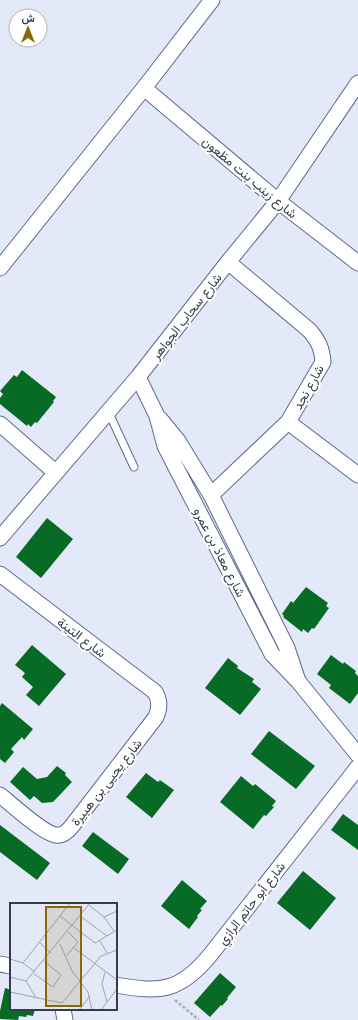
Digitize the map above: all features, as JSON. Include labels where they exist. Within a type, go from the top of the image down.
[{"type":"street","points":[[0,268],[144,88],[212,0]]},
{"type":"street","name":"شارع زينب بنت مظعون","points":[[144,88],[278,201],[358,263]]},
{"type":"street","name":"شارع سحاب الجواهر","points":[[0,538],[54,472],[138,376],[278,201],[356,91]]},
{"type":"street","name":"شارع نجد","points":[[211,495],[288,422],[323,362],[322,352],[317,339],[309,330],[228,262]]},
{"type":"street","name":"شارع معاذ بن عمرو","points":[[138,376],[157,416],[165,446],[272,654],[298,681],[358,755]]},
{"type":"street","name":"شارع معاذ بن عمرو","points":[[157,416],[178,441],[211,495],[287,648],[298,681]]},
{"type":"street","points":[[288,422],[358,475]]},
{"type":"street","points":[[0,424],[54,472]]},
{"type":"street","name":"شارع التينة","points":[[0,574],[155,692],[159,703]]},
{"type":"street","name":"شارع يحيى بن هبيرة","points":[[0,795],[47,832],[57,835],[64,833],[72,826],[156,717],[159,711],[159,703]]},
{"type":"street","name":"شارع أبو حاتم الرازي","points":[[117,985],[144,990],[168,988],[183,980],[204,962],[358,767]]},
{"type":"street","points":[[0,964],[10,966]]},
{"type":"street","points":[[64,1010],[65,1020]]},
{"type":"lane","points":[[108,411],[134,467]]},
{"type":"path","points":[[162,989],[199,1020]]},
{"type":"building","points":[[22,370],[56,397],[53,401],[54,402],[37,423],[35,422],[31,427],[28,424],[27,426],[0,404],[0,398],[3,394],[0,391],[14,375],[17,377]]},
{"type":"building","points":[[47,518],[73,539],[41,578],[16,557]]},
{"type":"building","points":[[306,587],[328,603],[326,606],[329,608],[314,629],[312,628],[308,633],[303,629],[302,632],[283,617],[284,616],[282,614],[291,601],[293,603]]},
{"type":"building","points":[[32,645],[66,674],[39,706],[26,695],[33,687],[22,677],[25,673],[15,665]]},
{"type":"building","points":[[331,655],[356,671],[355,673],[358,676],[358,693],[350,704],[329,688],[331,685],[317,674]]},
{"type":"building","points":[[228,658],[238,666],[237,668],[254,679],[252,682],[261,689],[240,715],[205,688]]},
{"type":"building","points":[[2,703],[33,729],[24,740],[22,737],[11,749],[14,752],[5,763],[0,759],[0,706]]},
{"type":"building","points":[[269,731],[315,766],[296,789],[251,754]]},
{"type":"building","points":[[57,766],[66,773],[65,775],[72,782],[53,802],[42,803],[34,796],[30,800],[10,782],[23,767],[37,779],[47,777]]},
{"type":"building","points":[[146,773],[158,782],[160,780],[174,790],[152,818],[126,797]]},
{"type":"building","points":[[241,776],[253,786],[255,784],[276,801],[272,806],[274,807],[266,816],[264,815],[253,829],[220,802]]},
{"type":"building","points":[[343,814],[358,825],[358,850],[331,830]]},
{"type":"building","points":[[0,825],[50,863],[37,880],[0,852]]},
{"type":"building","points":[[93,832],[129,859],[118,874],[82,846]]},
{"type":"building","points":[[303,871],[336,898],[310,930],[277,903]]},
{"type":"building","points":[[182,880],[207,901],[200,909],[202,910],[189,929],[161,906]]},
{"type":"building","points":[[220,973],[236,987],[222,1006],[221,1005],[210,1017],[194,1003]]},
{"type":"building","points":[[5,988],[10,990],[10,1010],[35,1010],[33,1016],[19,1016],[18,1020],[0,1019],[0,1011]]}]
